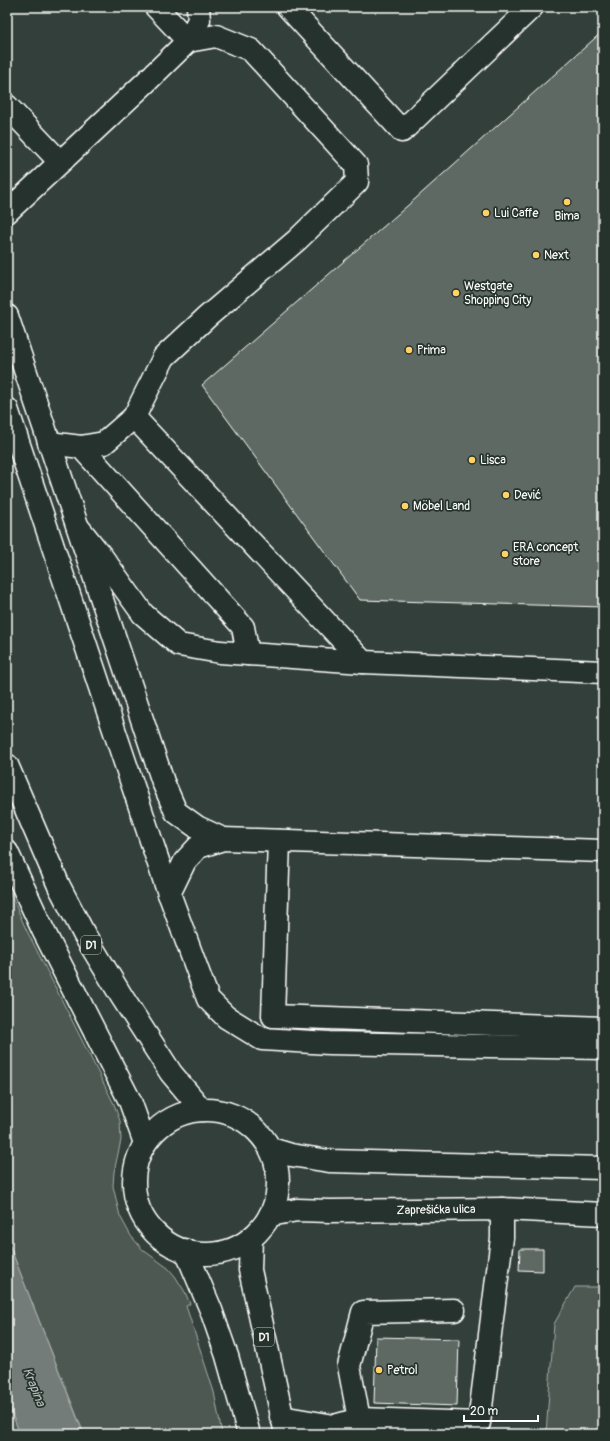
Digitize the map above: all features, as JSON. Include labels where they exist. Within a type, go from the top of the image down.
[{"type":"main road","points":[[156,7],[188,41]]},
{"type":"main road","points":[[7,212],[188,41],[198,20],[198,7]]},
{"type":"main road","points":[[288,7],[402,131],[532,7]]},
{"type":"main road","points":[[49,443],[81,447],[104,443],[134,417],[164,357],[207,317],[297,240],[357,182],[356,165],[251,50],[216,36],[188,41]]},
{"type":"main road","points":[[7,106],[60,162]]},
{"type":"main road","points":[[7,316],[163,782],[176,812],[197,827],[222,839]]},
{"type":"main road","points":[[7,409],[169,894],[208,1000],[226,1017],[262,1038],[329,1043],[603,1048]]},
{"type":"main road","points":[[134,417],[363,662]]},
{"type":"main road","points":[[81,447],[243,628],[248,654]]},
{"type":"main road","points":[[78,527],[102,556],[143,614],[178,645],[220,652],[363,662],[603,672]]},
{"type":"main road","name":"D1","points":[[7,765],[59,886],[84,934],[122,997],[172,1073],[202,1110]]},
{"type":"main road","points":[[169,894],[185,861],[198,846],[222,839],[603,851]]},
{"type":"main road","points":[[279,841],[273,1016],[603,1028]]},
{"type":"main road","points":[[7,852],[43,930],[124,1089],[136,1116],[145,1143]]},
{"type":"main road","points":[[202,1110],[213,1110],[237,1117],[261,1135],[271,1149],[275,1161],[278,1186],[275,1204],[270,1215],[251,1238],[236,1247],[222,1252],[200,1254],[172,1245],[153,1231],[146,1223],[136,1198],[134,1176],[136,1164],[145,1143],[158,1129],[175,1117],[186,1112],[202,1110]]},
{"type":"main road","points":[[271,1149],[291,1155],[329,1161],[603,1168]]},
{"type":"main road","points":[[283,1425],[359,1427],[479,1423],[502,1238],[502,1209]]},
{"type":"main road","name":"Zaprešićka ulica","points":[[270,1215],[297,1210],[502,1209],[603,1214]]},
{"type":"main road","name":"D1","points":[[251,1238],[250,1270],[283,1425]]},
{"type":"main road","points":[[184,1250],[189,1258],[211,1310],[249,1434]]},
{"type":"main road","points":[[359,1427],[348,1366],[363,1312],[454,1310]]},
{"type":"shaded area","points":[[7,885],[25,927],[114,1104],[120,1121],[121,1140],[114,1172],[113,1186],[120,1216],[131,1236],[143,1250],[168,1268],[185,1292],[190,1304],[186,1306],[214,1392],[222,1434],[84,1434],[7,1239]]},
{"type":"shaded area","points":[[575,1287],[603,1287],[603,1434],[546,1434],[554,1324]]},
{"type":"shaded area","points":[[7,1401],[20,1434],[7,1434]]},
{"type":"water","name":"Krapina","points":[[7,1239],[84,1434],[20,1434],[7,1401]]},
{"type":"building","name":"Westgate Shopping City","points":[[603,31],[603,607],[360,600],[202,385],[414,200]]},
{"type":"building","points":[[520,1249],[543,1249],[543,1271],[519,1270]]},
{"type":"building","points":[[376,1337],[459,1339],[457,1406],[374,1403]]},
{"type":"building","points":[[371,1431],[479,1434],[371,1434]]},
{"type":"place","name":"Bima","points":[[567,202]]},
{"type":"place","name":"Lui Caffe","points":[[486,213]]},
{"type":"place","name":"Next","points":[[536,255]]},
{"type":"place","name":"Westgate Shopping City","points":[[456,293]]},
{"type":"place","name":"Prima","points":[[409,350]]},
{"type":"place","name":"Lisca","points":[[472,460]]},
{"type":"place","name":"Dević","points":[[506,495]]},
{"type":"place","name":"Möbel Land","points":[[405,506]]},
{"type":"place","name":"ERA concept store","points":[[505,554]]},
{"type":"place","name":"Petrol","points":[[379,1370]]}]
